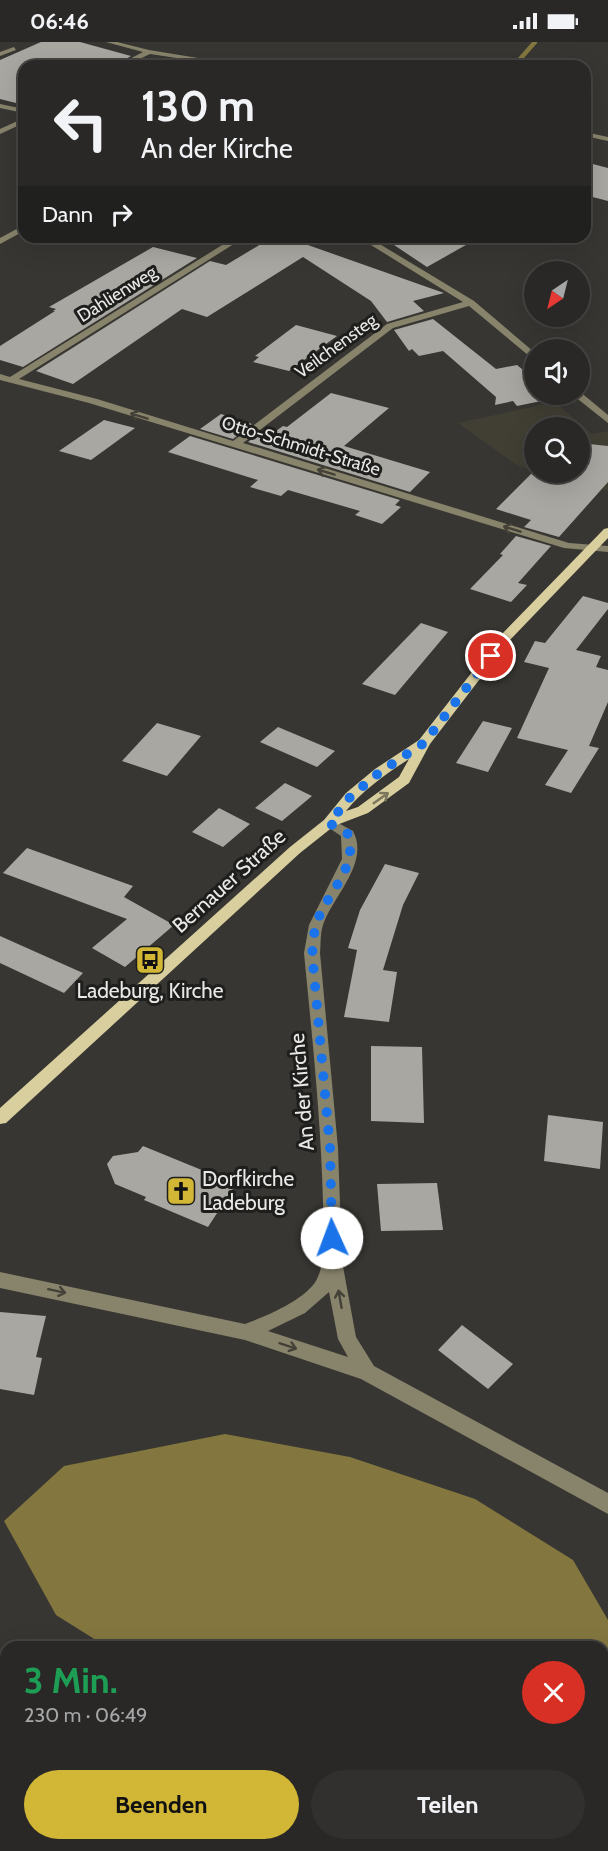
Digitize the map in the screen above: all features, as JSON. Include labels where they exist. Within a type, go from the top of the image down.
[{"type":"main road","name":"Bernauer Straße","points":[[329,823],[363,810],[404,780],[424,743],[505,639],[608,531]]},
{"type":"main road","name":"Bernauer Straße","points":[[0,1118],[295,849],[329,823],[351,796],[380,772],[424,743]]},
{"type":"street","points":[[110,42],[149,52],[204,60]]},
{"type":"street","points":[[0,54],[14,49]]},
{"type":"street","points":[[132,60],[149,52]]},
{"type":"street","points":[[151,60],[164,54]]},
{"type":"street","points":[[0,106],[18,110]]},
{"type":"street","points":[[0,122],[18,114]]},
{"type":"street","points":[[0,132],[18,123]]},
{"type":"street","points":[[591,135],[608,139]]},
{"type":"street","points":[[0,241],[18,231]]},
{"type":"street","name":"Dahlienweg","points":[[11,380],[231,243]]},
{"type":"street","points":[[372,243],[471,303],[524,348]]},
{"type":"street","name":"Veilchensteg","points":[[234,445],[390,326],[471,303]]},
{"type":"street","name":"Otto-Schmidt-Straße","points":[[0,377],[93,401],[568,546],[608,549]]},
{"type":"street","points":[[590,404],[608,420]]},
{"type":"street","name":"An der Kirche","points":[[245,1332],[276,1320],[298,1307],[323,1286],[333,1260],[330,1148],[312,953],[316,924],[347,867],[352,845],[348,834],[329,823]]},
{"type":"street","points":[[333,1260],[347,1339],[367,1372]]},
{"type":"street","points":[[0,1280],[245,1332],[367,1372],[608,1504]]},
{"type":"shaded area","points":[[541,405],[558,405],[572,417],[524,417],[524,468],[518,466],[458,423]]},
{"type":"shaded area","points":[[608,431],[608,491],[579,483],[590,483],[590,432],[592,434]]},
{"type":"shaded area","points":[[225,1434],[350,1457],[475,1499],[573,1560],[608,1620],[608,1641],[97,1641],[56,1615],[4,1521],[64,1466]]},
{"type":"building","points":[[41,42],[80,42],[131,56],[124,60],[18,60],[18,104],[0,99],[0,60]]},
{"type":"building","points":[[591,164],[608,168],[608,201],[591,197]]},
{"type":"building","points":[[263,243],[302,243],[444,293],[413,301],[424,311],[387,322],[371,301],[303,257],[207,317],[182,309],[73,384],[36,371],[210,261],[226,265]]},
{"type":"building","points":[[391,243],[469,243],[427,267]]},
{"type":"building","points":[[153,247],[197,258],[23,367],[0,360],[0,346],[56,309],[49,307]]},
{"type":"building","points":[[433,319],[496,369],[517,365],[524,371],[524,405],[517,406],[513,401],[495,405],[496,397],[443,351],[419,356],[412,349],[409,351],[394,330]]},
{"type":"building","points":[[296,325],[337,336],[289,371],[253,362],[259,357],[255,356]]},
{"type":"building","points":[[331,393],[389,408],[344,446],[430,472],[410,492],[248,442],[266,428],[276,431],[283,426],[287,427]]},
{"type":"building","points":[[221,414],[252,424],[233,439],[200,429]]},
{"type":"building","points":[[104,420],[135,428],[91,460],[59,451]]},
{"type":"building","points":[[190,436],[400,500],[395,505],[401,507],[382,524],[355,515],[360,511],[288,490],[281,496],[250,487],[258,480],[168,452]]},
{"type":"building","points":[[590,444],[608,446],[608,482],[559,537],[524,527],[531,520],[496,509],[524,481],[524,483],[590,483]]},
{"type":"building","points":[[516,536],[551,546],[518,583],[527,585],[511,602],[470,589],[503,555],[500,554]]},
{"type":"building","points":[[583,596],[608,603],[608,609],[576,650],[601,656],[596,667],[608,670],[608,702],[589,746],[599,748],[571,793],[545,785],[568,750],[517,738],[549,668],[524,662],[535,641],[545,643]]},
{"type":"building","points":[[421,623],[448,632],[395,695],[362,684]]},
{"type":"building","points":[[483,721],[512,728],[488,772],[456,763]]},
{"type":"building","points":[[157,723],[201,736],[167,776],[122,761]]},
{"type":"building","points":[[278,727],[335,751],[317,767],[260,742]]},
{"type":"building","points":[[285,783],[312,796],[282,821],[255,808]]},
{"type":"building","points":[[219,808],[250,824],[223,847],[192,832]]},
{"type":"building","points":[[27,848],[133,886],[124,897],[174,925],[125,967],[92,948],[127,919],[3,873]]},
{"type":"building","points":[[385,864],[419,873],[403,905],[383,970],[397,972],[389,1022],[344,1017],[357,950],[348,948],[360,910]]},
{"type":"building","points":[[0,936],[83,973],[64,993],[0,963]]},
{"type":"building","points":[[371,1046],[422,1047],[424,1123],[371,1121]]},
{"type":"building","points":[[548,1115],[603,1122],[600,1169],[544,1161]]},
{"type":"building","name":"Dorfkirche Ladeburg","points":[[143,1146],[236,1184],[208,1227],[144,1200],[146,1197],[115,1184],[107,1164],[113,1156],[138,1152]]},
{"type":"building","points":[[437,1183],[443,1230],[381,1231],[377,1184]]},
{"type":"building","points":[[0,1312],[46,1316],[36,1357],[42,1358],[34,1395],[0,1389]]},
{"type":"building","points":[[462,1325],[513,1364],[488,1389],[438,1350]]},
{"type":"waterway","points":[[519,60],[535,42]]},
{"type":"place","name":"Ladeburg, Kirche","points":[[150,960]]},
{"type":"place","name":"Dorfkirche Ladeburg","points":[[181,1191]]},
{"type":"route","points":[[332,1238],[330,1148],[312,953],[316,924],[347,867],[352,845],[348,834],[329,823],[351,796],[380,772],[424,743],[491,656]]}]
